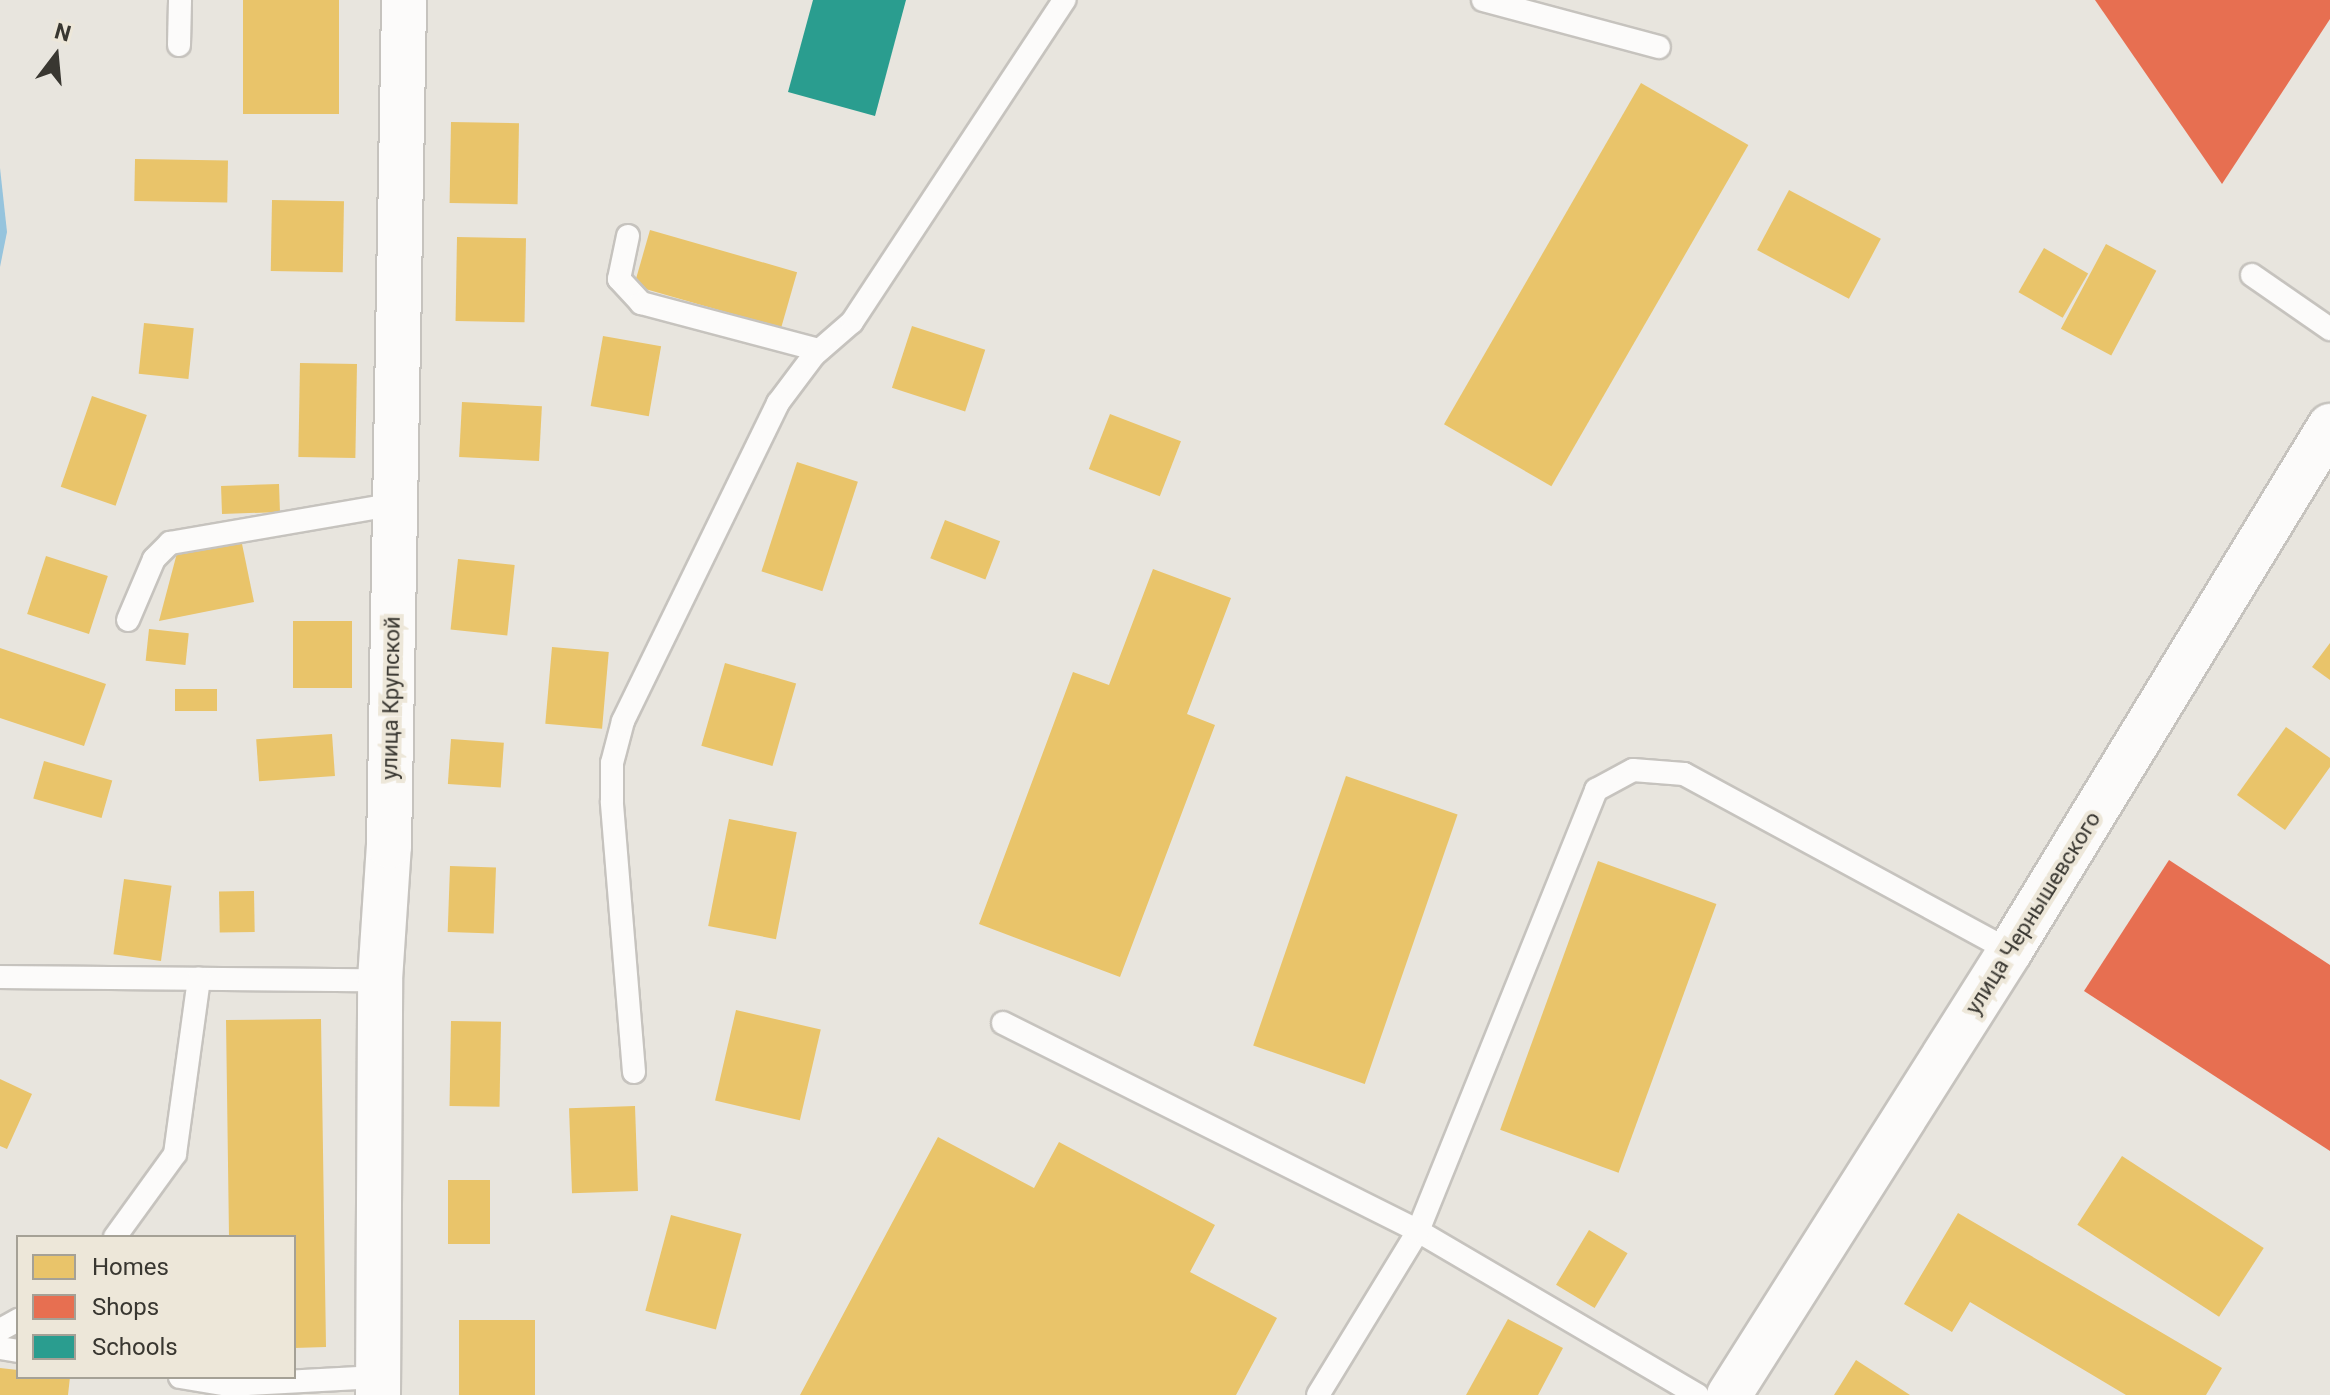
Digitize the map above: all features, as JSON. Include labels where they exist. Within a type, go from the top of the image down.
[{"type":"street","name":"улица Крупской","points":[[378,1386],[380,980],[389,846],[404,0]]},
{"type":"street","name":"улица Чернышевского","points":[[1729,1395],[2010,951],[2330,426]]},
{"type":"lane","points":[[179,45],[180,0]]},
{"type":"lane","points":[[634,1072],[612,763],[623,721],[778,403],[819,350],[852,322],[1064,0]]},
{"type":"lane","points":[[1483,0],[1659,47]]},
{"type":"lane","points":[[628,236],[619,279],[641,303],[819,350]]},
{"type":"lane","points":[[2252,275],[2330,329]]},
{"type":"lane","points":[[128,620],[154,559],[170,543],[395,504]]},
{"type":"lane","points":[[1318,1395],[1418,1231],[1596,790],[1633,770],[1684,774],[2010,951]]},
{"type":"lane","points":[[0,977],[380,980]]},
{"type":"lane","points":[[116,1235],[175,1154],[199,979]]},
{"type":"lane","points":[[1003,1023],[1418,1231],[1698,1395]]},
{"type":"lane","points":[[192,1379],[229,1385],[378,1386]]},
{"type":"water","points":[[0,168],[7,232],[0,267]]},
{"type":"building: Homes","points":[[243,0],[339,0],[339,114],[243,114]]},
{"type":"building: Homes","points":[[1641,83],[1748,145],[1551,486],[1444,424]]},
{"type":"building: Homes","points":[[451,122],[519,123],[518,204],[450,203]]},
{"type":"building: Homes","points":[[135,159],[228,161],[227,203],[134,201]]},
{"type":"building: Homes","points":[[1789,190],[1881,239],[1849,299],[1757,250]]},
{"type":"building: Homes","points":[[272,200],[344,201],[343,272],[271,271]]},
{"type":"building: Homes","points":[[650,230],[797,272],[781,328],[634,286]]},
{"type":"building: Homes","points":[[457,237],[526,238],[525,322],[456,321]]},
{"type":"building: Homes","points":[[2106,244],[2156,271],[2111,356],[2061,329]]},
{"type":"building: Homes","points":[[2044,248],[2088,274],[2063,318],[2018,292]]},
{"type":"building: Homes","points":[[144,323],[194,328],[188,379],[139,374]]},
{"type":"building: Homes","points":[[912,326],[985,350],[965,412],[892,388]]},
{"type":"building: Homes","points":[[603,336],[661,346],[649,416],[591,406]]},
{"type":"building: Homes","points":[[300,363],[357,364],[355,458],[298,457]]},
{"type":"building: Homes","points":[[92,396],[147,415],[116,506],[61,487]]},
{"type":"building: Homes","points":[[462,402],[542,406],[539,461],[459,457]]},
{"type":"building: Homes","points":[[1110,414],[1181,441],[1160,496],[1089,469]]},
{"type":"building: Homes","points":[[797,462],[858,482],[822,591],[761,571]]},
{"type":"building: Homes","points":[[279,484],[280,512],[222,514],[221,486]]},
{"type":"building: Homes","points":[[945,520],[1000,541],[985,579],[930,558]]},
{"type":"building: Homes","points":[[241,539],[254,602],[159,621],[177,553]]},
{"type":"building: Homes","points":[[46,556],[108,576],[89,634],[27,614]]},
{"type":"building: Homes","points":[[458,559],[515,565],[507,636],[451,630]]},
{"type":"building: Homes","points":[[1153,569],[1231,598],[1187,714],[1215,725],[1120,977],[979,924],[1073,672],[1109,685]]},
{"type":"building: Homes","points":[[293,621],[352,621],[352,688],[293,688]]},
{"type":"building: Homes","points":[[149,629],[189,633],[185,665],[146,661]]},
{"type":"building: Homes","points":[[2330,643],[2330,680],[2312,667]]},
{"type":"building: Homes","points":[[552,647],[609,652],[602,729],[545,724]]},
{"type":"building: Homes","points":[[0,648],[106,684],[84,746],[0,718]]},
{"type":"building: Homes","points":[[725,663],[796,683],[772,766],[701,746]]},
{"type":"building: Homes","points":[[175,689],[217,689],[217,711],[175,711]]},
{"type":"building: Homes","points":[[2286,727],[2330,758],[2330,767],[2285,830],[2237,795]]},
{"type":"building: Homes","points":[[332,734],[335,776],[259,781],[256,739]]},
{"type":"building: Homes","points":[[451,739],[504,743],[501,788],[448,784]]},
{"type":"building: Homes","points":[[44,761],[112,781],[101,818],[33,798]]},
{"type":"building: Homes","points":[[1346,776],[1458,814],[1365,1084],[1253,1045]]},
{"type":"building: Homes","points":[[729,819],[797,832],[776,939],[708,926]]},
{"type":"building: Homes","points":[[1598,861],[1716,904],[1619,1173],[1500,1130]]},
{"type":"building: Homes","points":[[450,866],[496,868],[494,934],[448,932]]},
{"type":"building: Homes","points":[[124,879],[172,886],[161,961],[113,954]]},
{"type":"building: Homes","points":[[254,891],[255,932],[220,933],[219,892]]},
{"type":"building: Homes","points":[[736,1010],[821,1030],[800,1120],[715,1101]]},
{"type":"building: Homes","points":[[321,1019],[326,1347],[296,1348],[296,1235],[229,1235],[226,1020]]},
{"type":"building: Homes","points":[[451,1021],[501,1022],[500,1107],[450,1106]]},
{"type":"building: Homes","points":[[0,1079],[32,1094],[7,1149],[0,1146]]},
{"type":"building: Homes","points":[[635,1106],[638,1191],[572,1193],[569,1108]]},
{"type":"building: Homes","points":[[938,1137],[1034,1188],[1059,1142],[1215,1225],[1190,1272],[1277,1318],[1236,1395],[800,1395]]},
{"type":"building: Homes","points":[[2122,1156],[2264,1248],[2219,1317],[2077,1225]]},
{"type":"building: Homes","points":[[448,1180],[490,1180],[490,1244],[448,1244]]},
{"type":"building: Homes","points":[[1958,1213],[2222,1368],[2206,1395],[2126,1395],[1970,1302],[1952,1332],[1904,1304]]},
{"type":"building: Homes","points":[[671,1215],[742,1234],[716,1330],[645,1311]]},
{"type":"building: Homes","points":[[1589,1230],[1628,1253],[1595,1308],[1556,1285]]},
{"type":"building: Homes","points":[[1508,1319],[1563,1348],[1538,1395],[1466,1395]]},
{"type":"building: Homes","points":[[459,1320],[535,1320],[535,1395],[459,1395]]},
{"type":"building: Homes","points":[[1856,1360],[1910,1395],[1834,1395]]},
{"type":"building: Homes","points":[[0,1368],[16,1370],[16,1379],[70,1379],[68,1395],[0,1395]]},
{"type":"building: Shops","points":[[2095,0],[2330,0],[2330,19],[2222,184]]},
{"type":"building: Shops","points":[[2169,860],[2330,965],[2330,1151],[2084,991]]},
{"type":"building: Schools","points":[[813,0],[906,0],[875,116],[788,92]]}]
